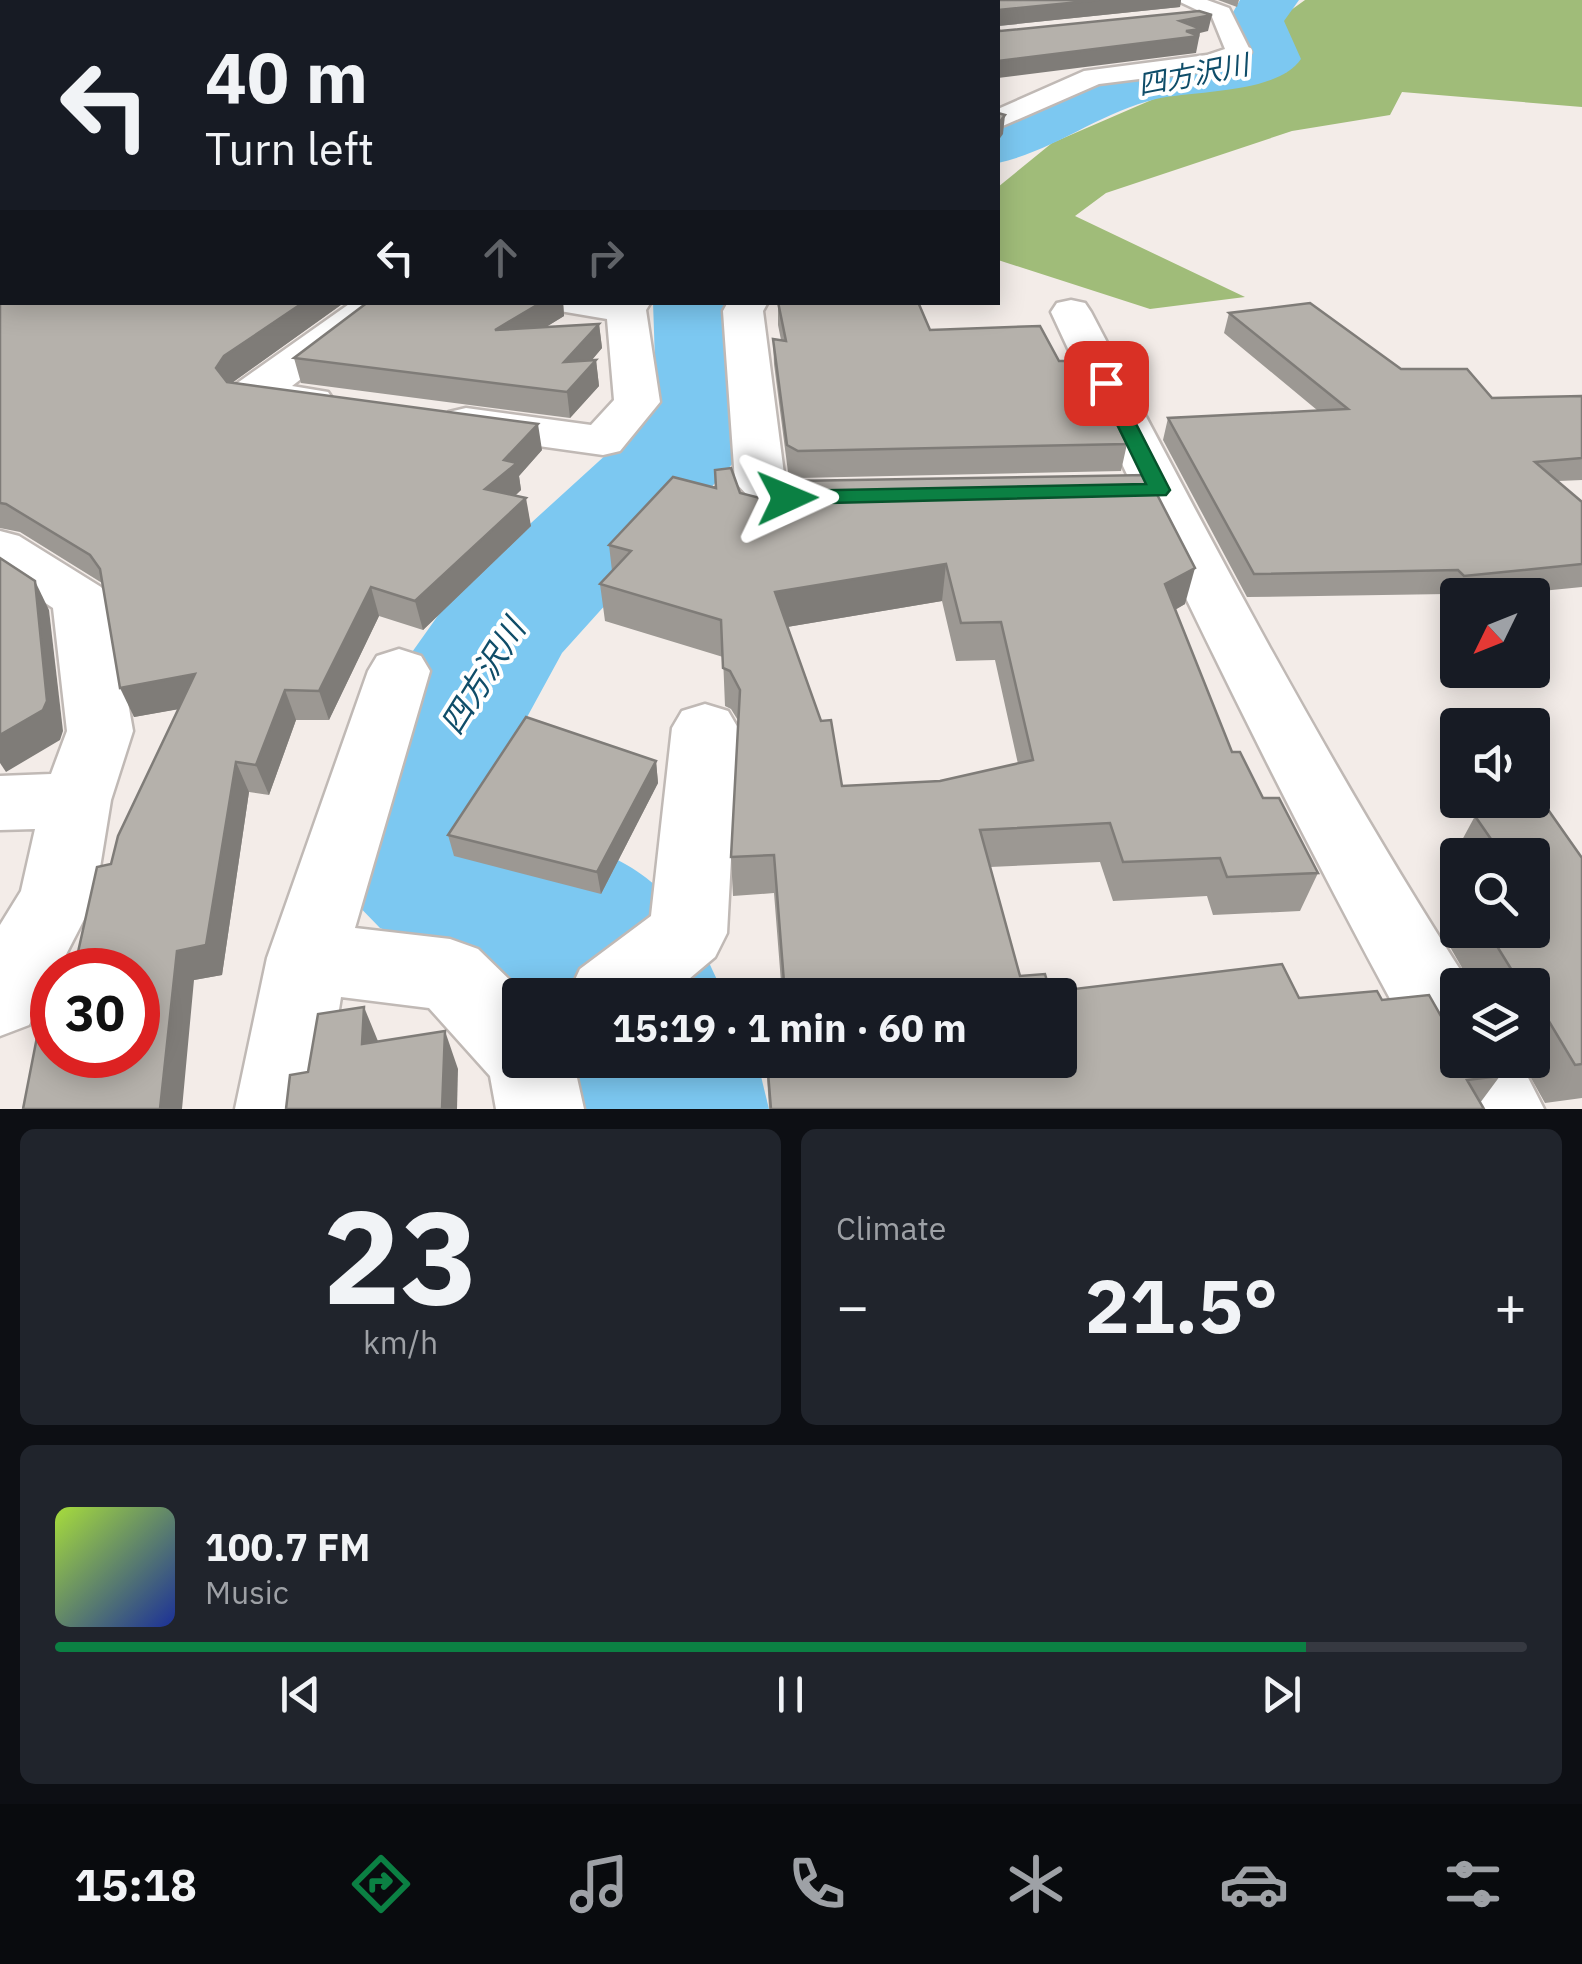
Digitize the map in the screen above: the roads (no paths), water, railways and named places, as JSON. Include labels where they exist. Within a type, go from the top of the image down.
[{"type":"street","points":[[1000,89],[1211,62],[1239,52],[1221,13],[1187,0]]},
{"type":"street","points":[[1165,19],[1221,13]]},
{"type":"street","points":[[1000,118],[1093,77]]},
{"type":"street","points":[[349,406],[252,394],[375,305]]},
{"type":"street","points":[[746,305],[743,311],[760,481],[787,498],[905,496]]},
{"type":"street","points":[[428,417],[603,440],[637,402],[629,306]]},
{"type":"street","points":[[1071,312],[1130,491],[1440,1011]]},
{"type":"street","points":[[0,548],[81,600],[100,731],[76,800],[57,898],[0,1000]]},
{"type":"street","points":[[279,1109],[307,958],[400,671]]},
{"type":"street","points":[[631,978],[688,933],[704,728]]},
{"type":"street","points":[[0,803],[76,800]]},
{"type":"street","points":[[307,958],[450,975],[502,1029]]},
{"type":"street","points":[[534,1078],[540,1109]]},
{"type":"street","points":[[1481,1078],[1500,1109]]},
{"type":"waterway","name":"四方沢川","points":[[1000,140],[1137,83],[1257,65],[1271,59],[1256,21],[1262,7],[1273,0]]},
{"type":"waterway","name":"四方沢川","points":[[616,978],[606,960],[546,912],[443,875],[407,842],[448,719],[505,627],[694,437],[710,391],[701,305]]},
{"type":"waterway","name":"四方沢川","points":[[657,1078],[663,1109]]}]
